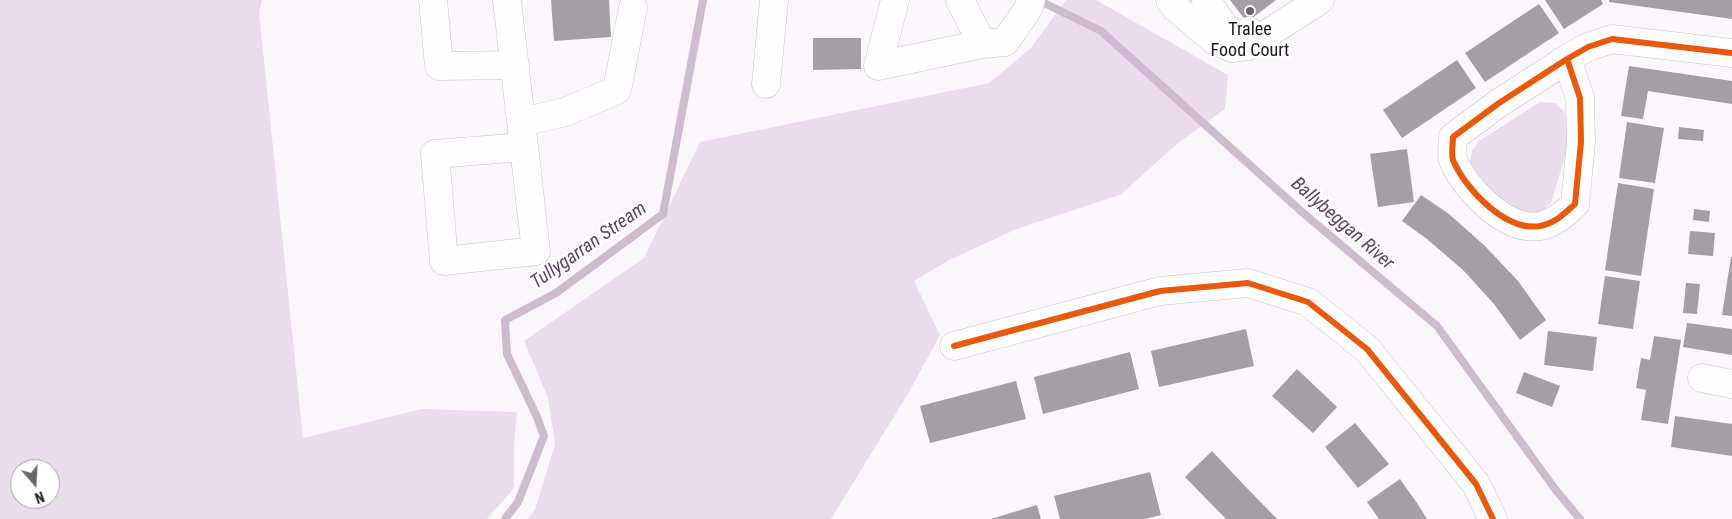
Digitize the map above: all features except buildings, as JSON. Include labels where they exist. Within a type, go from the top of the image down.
[{"type":"street","points":[[433,0],[439,66],[515,65]]},
{"type":"street","points":[[507,0],[515,65],[523,135],[536,251],[444,261],[435,154],[523,135],[565,112],[617,90],[633,8]]},
{"type":"street","points":[[766,84],[774,0]]},
{"type":"street","points":[[895,0],[878,66],[982,44],[1005,42],[1030,4]]},
{"type":"street","points":[[960,0],[982,44]]},
{"type":"street","points":[[1170,0],[1214,40],[1232,48],[1248,46],[1320,0]]},
{"type":"street","points":[[1206,0],[1226,29],[1242,36],[1299,0]]},
{"type":"street","points":[[1567,59],[1580,98],[1581,142],[1575,204],[1558,220],[1538,226],[1512,223],[1491,210],[1470,186],[1453,159],[1452,137],[1499,103],[1567,59],[1588,47],[1612,40],[1732,53]]},
{"type":"street","points":[[954,346],[1160,291],[1248,283],[1308,302],[1367,349],[1476,484],[1494,519]]},
{"type":"street","points":[[1702,378],[1732,384]]},
{"type":"shaded area","points":[[0,0],[262,0],[259,12],[303,438],[422,409],[517,412],[514,444],[514,488],[487,519],[0,519]]},
{"type":"shaded area","points":[[1066,0],[1096,0],[1228,75],[1225,109],[1177,144],[1120,195],[1019,228],[949,260],[914,281],[940,335],[909,392],[831,519],[527,519],[535,510],[555,444],[548,398],[524,341],[644,258],[700,142],[989,83],[1030,49]]},
{"type":"shaded area","points":[[1540,102],[1555,103],[1565,112],[1569,143],[1551,203],[1534,218],[1515,215],[1483,186],[1470,163],[1472,151],[1479,141]]},
{"type":"waterway","name":"Tullygarran Stream","points":[[505,519],[518,502],[544,436],[507,354],[505,320],[556,293],[663,214],[703,0]]},
{"type":"waterway","name":"Ballybeggan River","points":[[1038,0],[1101,31],[1302,212],[1437,326],[1555,489],[1580,519]]},
{"type":"cycle path","points":[[1567,59],[1580,98],[1581,142],[1575,204],[1550,223],[1540,226],[1527,226],[1514,222],[1488,206],[1467,183],[1453,160],[1453,137],[1499,103],[1567,59],[1588,47],[1612,39],[1732,53]]},
{"type":"cycle path","points":[[954,346],[1160,291],[1248,283],[1308,302],[1367,349],[1476,484],[1493,519]]},
{"type":"place","name":"Tralee Food Court","points":[[1250,11]]}]
